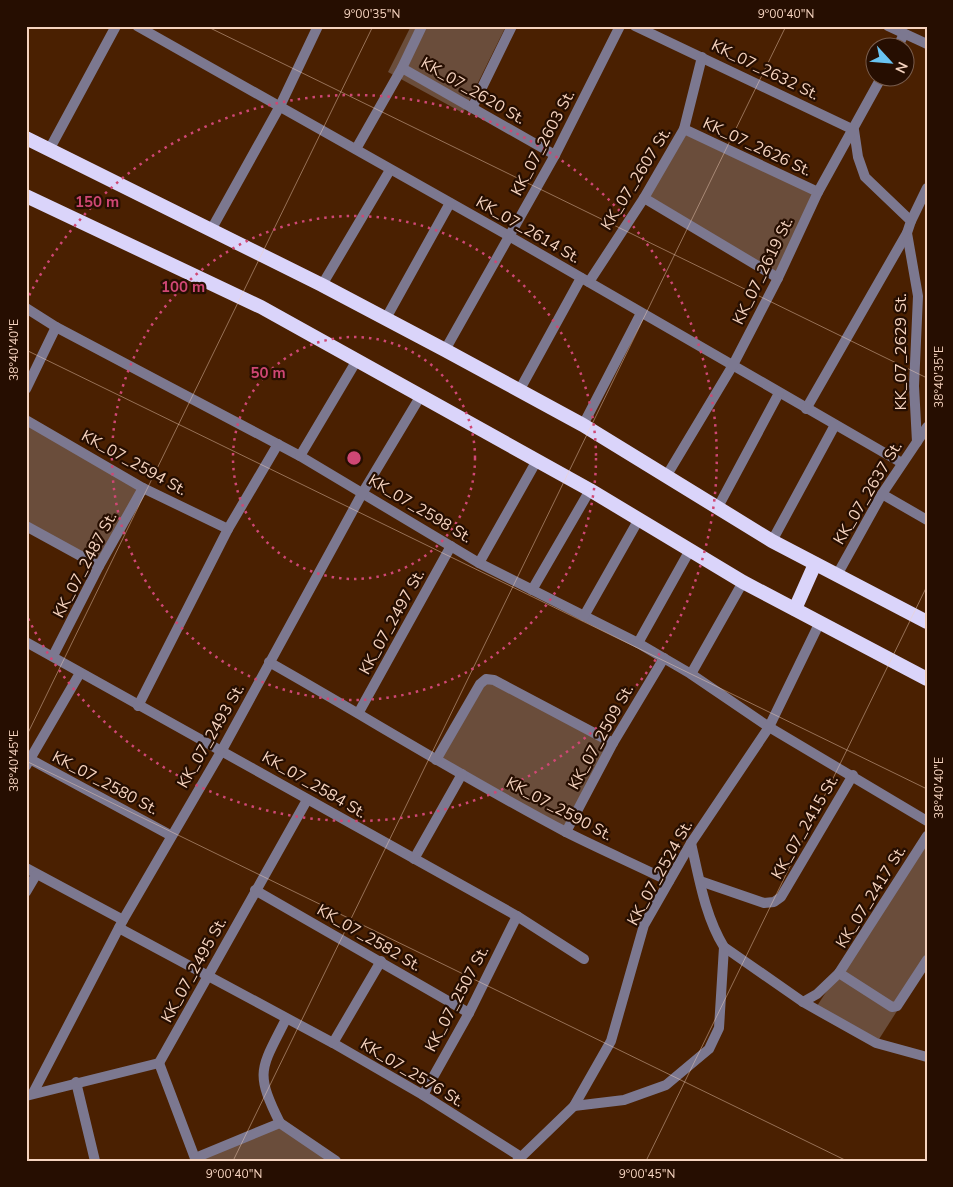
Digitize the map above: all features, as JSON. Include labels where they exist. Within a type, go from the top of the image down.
[{"type":"highway","points":[[26,138],[322,284],[385,320],[446,350],[583,425],[772,541],[927,622]]},
{"type":"highway","points":[[26,196],[261,306],[536,462],[590,490],[743,582],[927,679]]},
{"type":"highway","points":[[795,609],[815,564]]},
{"type":"street","points":[[49,150],[116,26]]},
{"type":"street","name":"KK_07_2614 St.","points":[[137,26],[356,149],[902,463]]},
{"type":"street","points":[[211,230],[280,106],[318,26]]},
{"type":"street","points":[[356,149],[402,68],[422,26]]},
{"type":"street","points":[[472,108],[512,26]]},
{"type":"street","name":"KK_07_2603 St.","points":[[446,350],[508,236],[555,156],[620,26]]},
{"type":"street","name":"KK_07_2632 St.","points":[[635,26],[854,130]]},
{"type":"street","points":[[888,26],[927,44]]},
{"type":"street","points":[[902,38],[904,34]]},
{"type":"street","name":"KK_07_2607 St.","points":[[519,391],[585,280],[644,198],[684,129],[702,57]]},
{"type":"street","name":"KK_07_2620 St.","points":[[402,68],[555,156]]},
{"type":"street","name":"KK_07_2619 St.","points":[[667,475],[733,365],[778,278],[818,192],[876,88]]},
{"type":"street","name":"KK_07_2626 St.","points":[[684,129],[818,192]]},
{"type":"street","points":[[854,130],[858,156],[865,177],[911,220]]},
{"type":"street","points":[[322,284],[390,170]]},
{"type":"street","points":[[806,409],[907,233],[911,220],[927,188]]},
{"type":"street","points":[[644,198],[778,278]]},
{"type":"street","points":[[385,320],[450,203]]},
{"type":"street","name":"KK_07_2629 St.","points":[[907,233],[918,296],[914,386],[917,442]]},
{"type":"street","name":"KK_07_2598 St.","points":[[26,308],[56,327],[300,456],[479,563],[638,643],[691,674],[769,727],[853,775],[927,822]]},
{"type":"street","points":[[583,425],[641,313]]},
{"type":"street","points":[[26,389],[56,327]]},
{"type":"street","points":[[300,456],[357,360]]},
{"type":"street","points":[[718,507],[779,393]]},
{"type":"street","name":"KK_07_2493 St.","points":[[30,1095],[170,835],[222,750],[363,492],[420,396]]},
{"type":"street","name":"KK_07_2594 St.","points":[[26,420],[143,488],[228,529]]},
{"type":"street","points":[[772,541],[835,425]]},
{"type":"street","name":"KK_07_2637 St.","points":[[837,575],[882,494],[927,427]]},
{"type":"street","points":[[138,706],[228,529],[278,444]]},
{"type":"street","points":[[479,563],[536,462]]},
{"type":"street","name":"KK_07_2487 St.","points":[[53,656],[99,566],[143,488]]},
{"type":"street","points":[[532,590],[590,490]]},
{"type":"street","points":[[882,494],[927,520]]},
{"type":"street","points":[[584,616],[639,519]]},
{"type":"street","points":[[26,526],[99,566]]},
{"type":"street","name":"KK_07_2497 St.","points":[[359,712],[452,546]]},
{"type":"street","points":[[638,643],[690,550]]},
{"type":"street","points":[[691,674],[743,582]]},
{"type":"street","name":"KK_07_2524 St.","points":[[519,1159],[574,1106],[611,1041],[644,925],[692,843],[769,727],[820,622]]},
{"type":"street","name":"KK_07_2584 St.","points":[[26,642],[517,916],[584,959]]},
{"type":"street","name":"KK_07_2509 St.","points":[[566,832],[613,743],[664,658]]},
{"type":"street","name":"KK_07_2590 St.","points":[[269,662],[359,712],[436,760],[566,832],[669,881]]},
{"type":"street","points":[[28,761],[80,673]]},
{"type":"street","points":[[436,760],[480,684],[486,679],[494,680],[613,743]]},
{"type":"street","name":"KK_07_2580 St.","points":[[28,761],[170,835]]},
{"type":"street","points":[[414,859],[462,774]]},
{"type":"street","name":"KK_07_2415 St.","points":[[700,881],[764,903],[774,902],[781,897],[853,775]]},
{"type":"street","name":"KK_07_2495 St.","points":[[159,1063],[208,977],[254,890],[307,800]]},
{"type":"street","name":"KK_07_2417 St.","points":[[804,1002],[839,974],[927,836]]},
{"type":"street","points":[[692,843],[700,881],[716,933],[724,947],[804,1002],[876,1043],[927,1057]]},
{"type":"street","name":"KK_07_2576 St.","points":[[26,868],[36,875],[78,894],[121,924],[208,977],[333,1043],[423,1095],[519,1159]]},
{"type":"street","points":[[26,892],[36,875]]},
{"type":"street","name":"KK_07_2582 St.","points":[[254,890],[469,1013]]},
{"type":"street","name":"KK_07_2507 St.","points":[[423,1095],[469,1013],[517,916]]},
{"type":"street","points":[[574,1106],[624,1100],[666,1085],[709,1049],[719,1028],[724,947]]},
{"type":"street","points":[[839,974],[892,1007],[897,1006],[927,960]]},
{"type":"street","points":[[333,1043],[381,961]]},
{"type":"street","points":[[286,1019],[263,1066],[263,1082],[266,1096],[280,1123],[336,1161]]},
{"type":"street","points":[[30,1095],[76,1082],[159,1063],[196,1159],[280,1123]]},
{"type":"street","points":[[76,1082],[95,1161]]},
{"type":"shaded area","points":[[411,26],[506,26],[463,113],[388,72]]},
{"type":"shaded area","points":[[684,129],[818,192],[778,278],[644,198]]},
{"type":"shaded area","points":[[26,420],[143,488],[99,566],[26,526]]},
{"type":"shaded area","points":[[494,680],[613,743],[566,832],[436,760],[480,684]]},
{"type":"shaded area","points":[[927,837],[927,964],[874,1047],[815,1009]]},
{"type":"shaded area","points":[[280,1123],[336,1161],[196,1161]]}]
